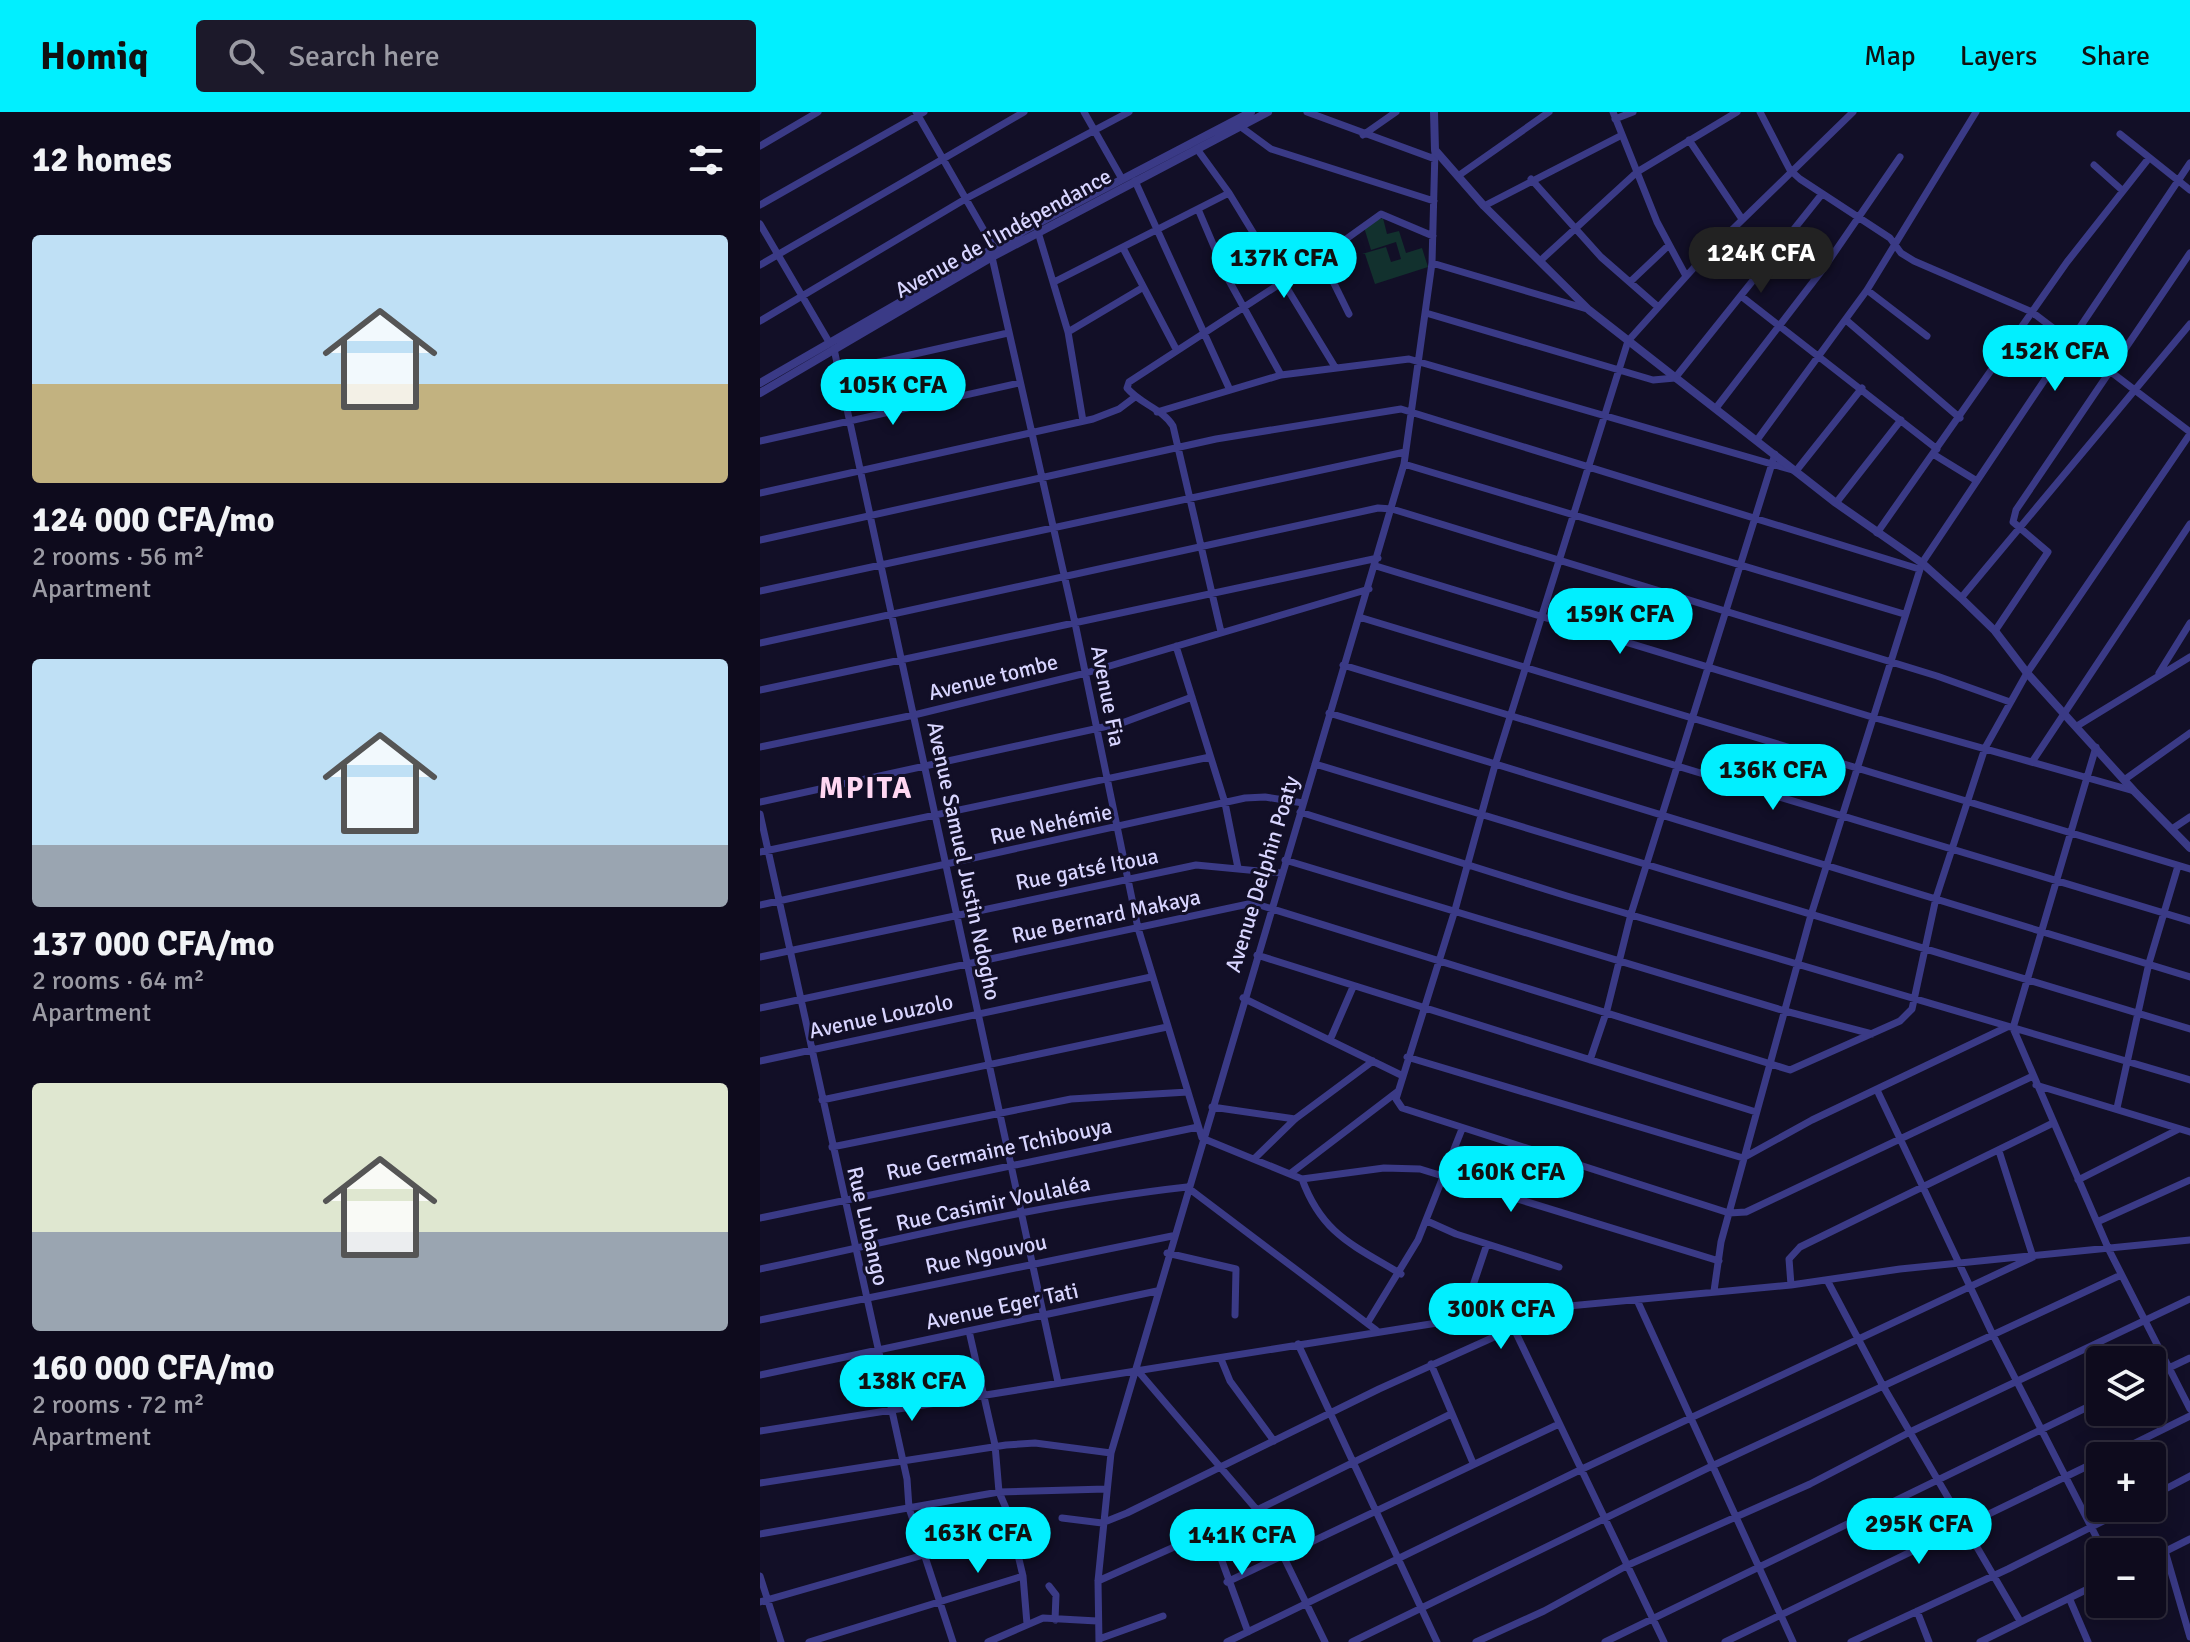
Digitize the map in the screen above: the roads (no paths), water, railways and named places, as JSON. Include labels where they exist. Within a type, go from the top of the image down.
[{"type":"street","points":[[760,146],[818,112]]},
{"type":"street","points":[[760,265],[1024,112]]},
{"type":"street","points":[[1084,112],[1122,179]]},
{"type":"street","points":[[760,321],[967,198],[1129,112]]},
{"type":"street","name":"Avenue de l'Indépendance","points":[[760,393],[832,346],[993,252],[1122,179],[1251,112]]},
{"type":"street","name":"Avenue de l'Indépendance","points":[[993,252],[1038,232],[1268,112]]},
{"type":"street","points":[[1307,112],[1363,135],[1435,154],[1589,310],[1961,598],[1995,631],[2027,673],[2134,791],[2190,848]]},
{"type":"street","points":[[1363,135],[1396,112]]},
{"type":"street","name":"Avenue Delphin Poaty","points":[[1099,1640],[1098,1581],[1111,1453],[1172,1236],[1343,665],[1369,589],[1404,464],[1432,263],[1434,112]]},
{"type":"street","points":[[1458,176],[1549,112]]},
{"type":"street","points":[[1633,112],[1614,115],[1669,245],[1686,276]]},
{"type":"street","points":[[1540,261],[1637,172],[1737,112]]},
{"type":"street","points":[[1760,112],[1790,170],[1896,244],[1901,253],[2032,312],[2190,433],[2027,673],[1985,748],[1936,898],[1916,1000]]},
{"type":"street","points":[[1853,112],[1790,170],[1657,306],[1628,341],[1572,513],[1396,1099],[1402,1108],[1462,1129],[1729,1213],[1746,1212],[1779,1200],[1900,1140],[2034,1080],[2190,1132]]},
{"type":"street","points":[[1757,440],[1867,290],[1976,112]]},
{"type":"street","points":[[760,205],[919,113]]},
{"type":"street","name":"Avenue Fia","points":[[919,113],[967,198],[993,252],[1019,383],[1086,673],[1138,928],[1202,1138]]},
{"type":"street","points":[[1241,127],[1271,149],[1434,201]]},
{"type":"street","points":[[2120,134],[2190,190]]},
{"type":"street","points":[[1484,206],[1531,179],[1622,135]]},
{"type":"street","points":[[1689,140],[1742,219]]},
{"type":"street","points":[[1197,149],[1229,193],[1335,367]]},
{"type":"street","points":[[1716,408],[1781,326],[1860,218],[1900,157]]},
{"type":"street","points":[[1877,533],[2032,312],[2149,158]]},
{"type":"street","points":[[1714,1291],[1729,1213],[1797,963],[1920,566],[2190,163]]},
{"type":"street","points":[[2094,165],[2123,191]]},
{"type":"street","points":[[1531,179],[1575,230],[1657,306]]},
{"type":"street","points":[[1135,181],[1229,388]]},
{"type":"street","points":[[1054,282],[1229,193]]},
{"type":"street","points":[[1426,313],[1659,381],[1675,378],[1822,194]]},
{"type":"street","points":[[1198,209],[1243,306],[1281,375]]},
{"type":"street","points":[[1221,632],[1179,447],[1170,421],[1135,397],[1127,388],[1129,382],[1321,257],[1381,214],[1433,236]]},
{"type":"street","name":"Avenue Samuel Justin Ndogho","points":[[760,224],[832,346],[839,371],[959,913],[1041,1316],[1058,1382]]},
{"type":"street","points":[[1038,232],[1068,332],[1083,421]]},
{"type":"street","points":[[1630,282],[1669,245]]},
{"type":"street","points":[[1123,248],[1176,349]]},
{"type":"street","points":[[1995,631],[2048,556],[2046,548],[2020,531],[2013,522],[2016,510],[2190,253]]},
{"type":"street","points":[[1321,257],[1349,314]]},
{"type":"street","points":[[1432,263],[1589,310]]},
{"type":"street","points":[[1068,332],[1142,288]]},
{"type":"street","points":[[1867,290],[1927,336]]},
{"type":"street","points":[[1741,296],[1977,481]]},
{"type":"street","points":[[1846,320],[1960,418]]},
{"type":"street","points":[[1961,598],[2190,324]]},
{"type":"street","points":[[839,371],[1008,333]]},
{"type":"street","name":"Avenue de l'Indépendance","points":[[760,383],[832,346]]},
{"type":"street","points":[[1157,412],[1229,388],[1281,375],[1409,359],[1796,471]]},
{"type":"street","points":[[760,441],[1019,383]]},
{"type":"street","points":[[1796,471],[1862,388]]},
{"type":"street","points":[[760,493],[1083,421],[1105,415],[1135,397]]},
{"type":"street","points":[[760,540],[1179,447],[1365,413],[1412,411],[1920,566]]},
{"type":"street","points":[[1836,503],[1901,420]]},
{"type":"street","points":[[760,591],[1405,452]]},
{"type":"street","points":[[1590,1060],[1607,1010],[1631,914],[1694,719],[1753,516],[1775,454]]},
{"type":"street","points":[[1404,464],[1904,614]]},
{"type":"street","points":[[760,643],[1367,509],[1392,509],[2010,702]]},
{"type":"street","points":[[2032,762],[2190,524]]},
{"type":"street","points":[[760,690],[1377,562],[1542,617],[1872,717],[2134,791]]},
{"type":"street","name":"Avenue tombe","points":[[760,747],[914,715],[1086,673],[1369,589]]},
{"type":"street","points":[[1359,617],[2190,869]]},
{"type":"street","points":[[2158,675],[2190,623]]},
{"type":"street","points":[[1176,646],[1225,803],[1238,868]]},
{"type":"street","points":[[2077,726],[2190,657]]},
{"type":"street","points":[[1343,665],[2190,921]]},
{"type":"street","points":[[760,802],[1097,729],[1151,715],[1192,697]]},
{"type":"street","points":[[1329,713],[2190,977]]},
{"type":"street","points":[[2124,780],[2190,733]]},
{"type":"street","points":[[2096,747],[2044,930],[2011,1027],[2109,1250],[2190,1409]]},
{"type":"street","points":[[764,851],[1210,757]]},
{"type":"street","points":[[1315,764],[2190,1029]]},
{"type":"street","name":"Rue Nehémie","points":[[760,905],[1225,803],[1265,797],[1631,914],[2190,1080]]},
{"type":"street","name":"Rue Lubango","points":[[760,814],[764,851],[779,901],[892,1410],[909,1508],[927,1554],[953,1642]]},
{"type":"street","points":[[2172,829],[2190,817]]},
{"type":"street","points":[[1285,860],[1785,1011],[1872,1034]]},
{"type":"street","name":"Rue gatsé Itoua","points":[[760,957],[1196,865],[1281,873]]},
{"type":"street","points":[[2117,1108],[2149,963],[2178,866]]},
{"type":"street","name":"Rue Bernard Makaya","points":[[760,1008],[1253,903],[1607,1010],[1790,1070],[1907,1015],[1916,1000]]},
{"type":"street","points":[[1257,955],[1756,1112]]},
{"type":"street","name":"Avenue Louzolo","points":[[760,1061],[1151,977]]},
{"type":"street","points":[[1330,1040],[1353,987]]},
{"type":"street","points":[[1243,998],[1401,1075]]},
{"type":"street","points":[[822,1100],[990,1064],[1103,1044],[1167,1027]]},
{"type":"street","points":[[1407,1057],[1743,1158],[2011,1027]]},
{"type":"street","points":[[1254,1159],[1295,1119],[1373,1061]]},
{"type":"street","points":[[1877,1090],[1992,1333],[2097,1538]]},
{"type":"street","points":[[832,1147],[1000,1111],[1099,1095],[1188,1092]]},
{"type":"street","points":[[1291,1173],[1397,1092]]},
{"type":"street","points":[[1212,1107],[1295,1119]]},
{"type":"street","points":[[1791,1285],[1788,1265],[1792,1253],[2053,1123]]},
{"type":"street","name":"Rue Germaine Tchibouya","points":[[760,1218],[1198,1127]]},
{"type":"street","points":[[1368,1322],[1401,1274],[1427,1221],[1462,1129]]},
{"type":"street","points":[[2078,1180],[2179,1129]]},
{"type":"street","points":[[1202,1138],[1302,1179],[1384,1168],[1420,1169],[1719,1261]]},
{"type":"street","points":[[1999,1151],[2018,1202],[2033,1257]]},
{"type":"street","points":[[1302,1179],[1312,1205],[1326,1225],[1401,1274]]},
{"type":"street","points":[[2097,1222],[2190,1180]]},
{"type":"street","points":[[1187,1187],[1376,1330]]},
{"type":"street","name":"Rue Casimir Voulaléa","points":[[760,1269],[1021,1214],[1133,1193],[1187,1187]]},
{"type":"street","points":[[1427,1221],[1559,1267]]},
{"type":"street","name":"Rue Ngouvou","points":[[760,1320],[1032,1262],[1172,1236]]},
{"type":"street","points":[[760,1431],[1058,1382],[1221,1359],[1376,1330],[1506,1312],[1791,1285],[1959,1263],[2190,1240]]},
{"type":"street","points":[[1462,1318],[1487,1244]]},
{"type":"street","points":[[1167,1253],[1236,1269],[1235,1315]]},
{"type":"street","points":[[1227,1642],[1580,1470],[2033,1257]]},
{"type":"street","points":[[1352,1642],[1712,1466],[2121,1275]]},
{"type":"street","points":[[1827,1280],[1883,1386],[2020,1621]]},
{"type":"street","name":"Avenue Eger Tati","points":[[760,1375],[1157,1291]]},
{"type":"street","points":[[1476,1642],[1544,1611],[1628,1565],[1736,1518],[2190,1299]]},
{"type":"street","points":[[1637,1300],[1793,1642]]},
{"type":"street","points":[[1506,1312],[1664,1642]]},
{"type":"street","points":[[1062,1518],[1102,1523],[1431,1364],[1514,1328]]},
{"type":"street","points":[[969,1331],[995,1445],[999,1492],[1023,1576],[1027,1624]]},
{"type":"street","points":[[1298,1344],[1437,1642]]},
{"type":"street","points":[[2168,1368],[2190,1358]]},
{"type":"street","points":[[1221,1359],[1230,1381],[1274,1441]]},
{"type":"street","points":[[1431,1364],[1473,1463]]},
{"type":"street","points":[[1136,1370],[1257,1510],[1283,1555],[1325,1642]]},
{"type":"street","points":[[1605,1642],[2086,1408]]},
{"type":"street","points":[[1098,1581],[1257,1510],[1451,1414]]},
{"type":"street","points":[[2137,1442],[2190,1416]]},
{"type":"street","points":[[1227,1582],[1559,1424]]},
{"type":"street","points":[[760,1483],[995,1445],[1035,1443],[1111,1453]]},
{"type":"street","points":[[1725,1642],[2086,1466]]},
{"type":"street","points":[[2166,1489],[2190,1476]]},
{"type":"street","points":[[760,1534],[999,1492],[1106,1489]]},
{"type":"street","points":[[1851,1642],[2102,1522]]},
{"type":"street","points":[[1211,1531],[1227,1582],[1248,1632]]},
{"type":"street","points":[[764,1601],[927,1554],[1013,1534]]},
{"type":"street","points":[[2166,1551],[2190,1539]]},
{"type":"street","points":[[2166,1554],[2190,1637]]},
{"type":"street","points":[[760,1576],[764,1601],[781,1642]]},
{"type":"street","points":[[809,1642],[1023,1576]]},
{"type":"street","points":[[1049,1586],[1056,1595],[1055,1620]]},
{"type":"street","points":[[1980,1642],[2086,1591]]},
{"type":"street","points":[[2070,1600],[2088,1642]]},
{"type":"street","points":[[1917,1611],[1929,1642]]},
{"type":"street","points":[[1099,1640],[1163,1616]]},
{"type":"street","points":[[988,1642],[1043,1618],[1097,1621]]},
{"type":"district","name":"MPITA","points":[[866,788]]}]
